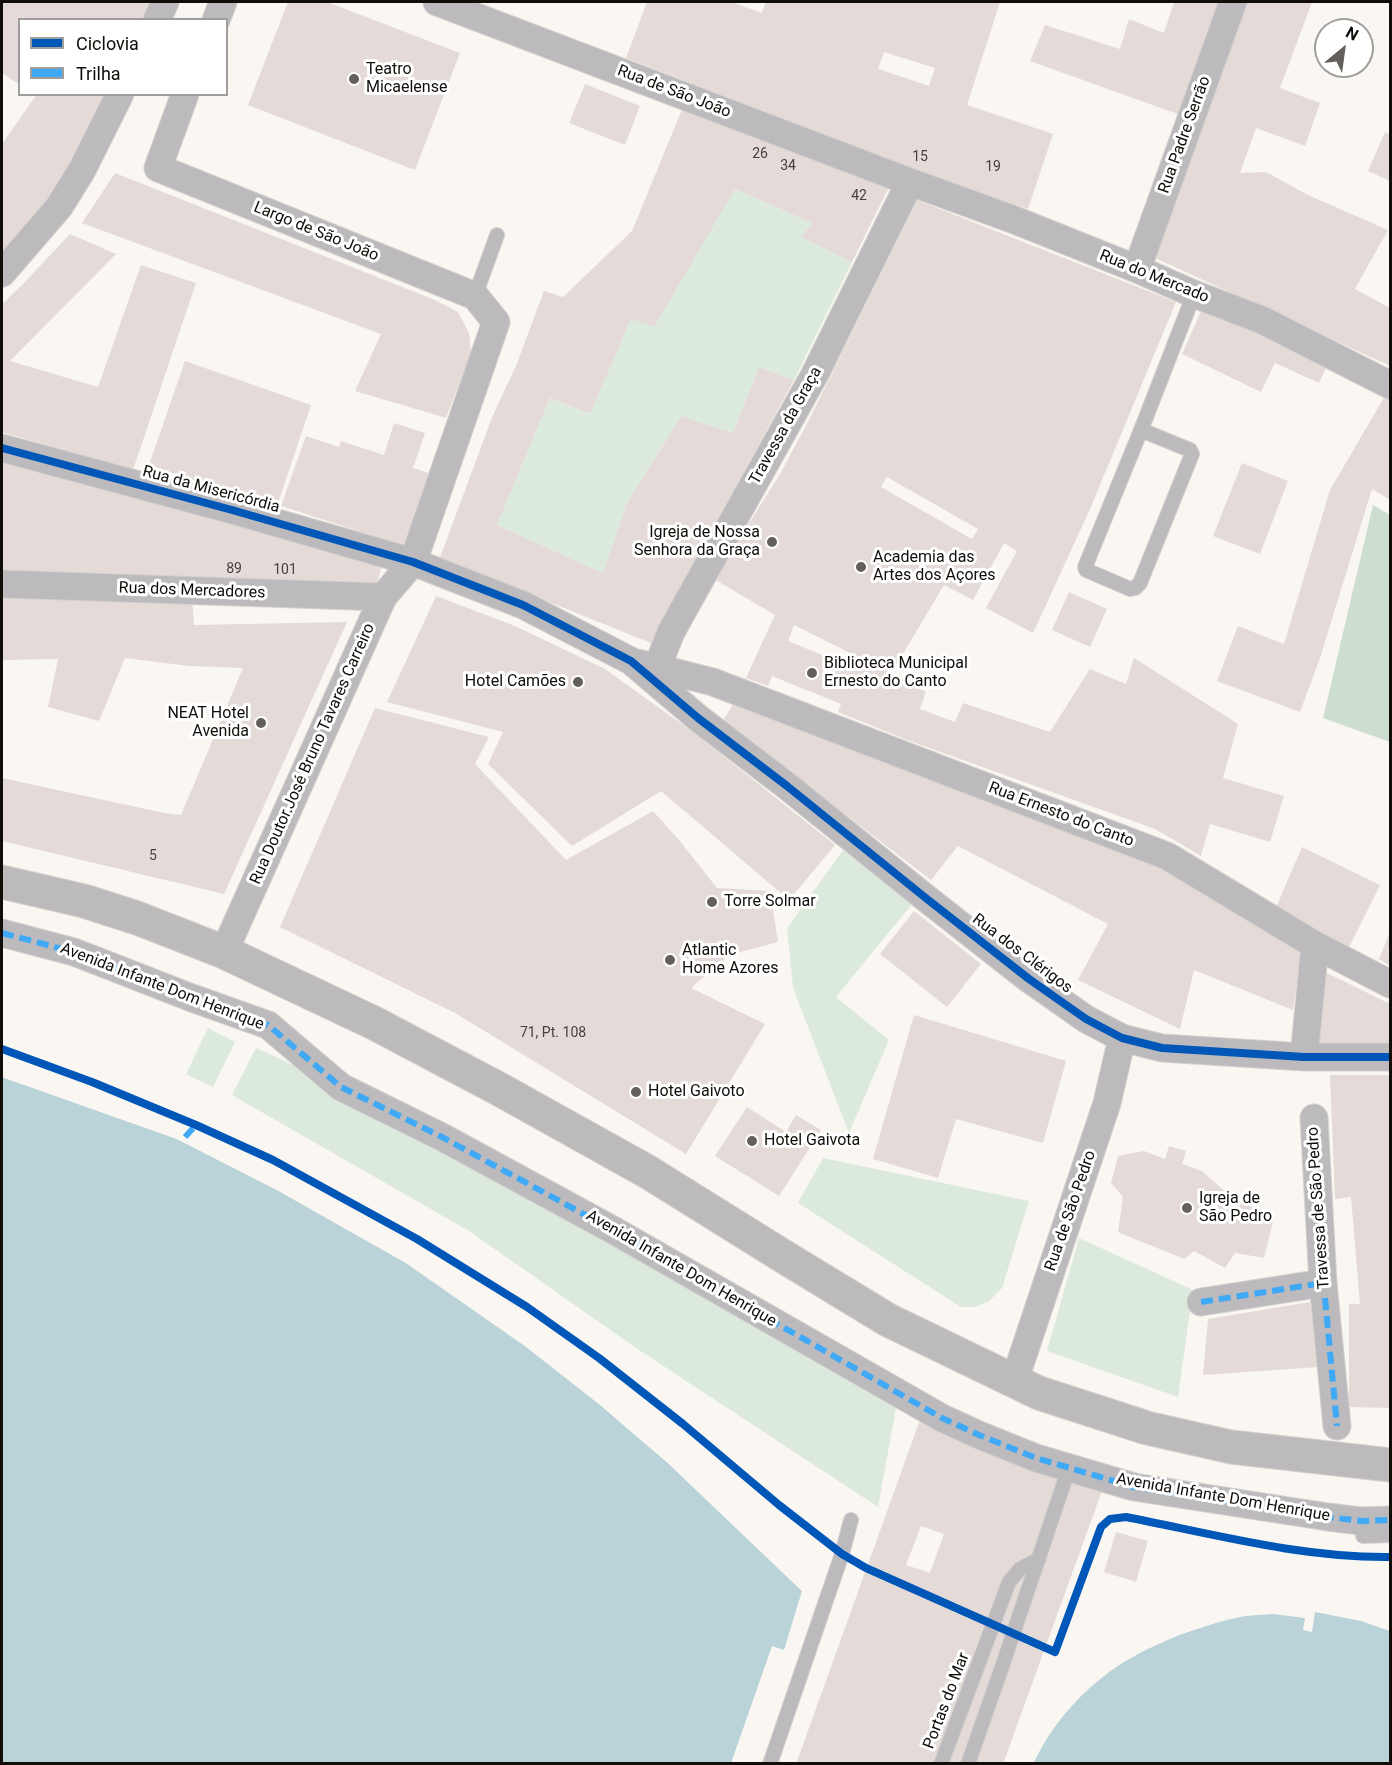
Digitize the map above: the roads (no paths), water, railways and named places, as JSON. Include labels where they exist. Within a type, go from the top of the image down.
[{"type":"main road","points":[[2,882],[84,901],[137,918],[224,952],[374,1023],[648,1172],[888,1320],[1039,1393],[1147,1428],[1231,1447],[1390,1465]]},
{"type":"street","points":[[158,18],[165,2]]},
{"type":"street","points":[[217,18],[223,2]]},
{"type":"street","name":"Rua de São João","points":[[437,2],[910,182]]},
{"type":"street","name":"Rua Padre Serrão","points":[[1137,269],[1233,2]]},
{"type":"street","points":[[2,273],[59,207],[82,170],[119,96]]},
{"type":"street","name":"Largo de São João","points":[[184,96],[158,168],[475,296]]},
{"type":"street","name":"Rua do Mercado","points":[[910,182],[1012,219],[1262,320],[1390,385]]},
{"type":"street","name":"Travessa da Graça","points":[[657,668],[671,632],[821,378],[910,182]]},
{"type":"street","points":[[412,562],[496,322],[475,296]]},
{"type":"street","name":"Rua da Misericórdia","points":[[2,448],[232,510],[412,562],[523,605],[631,661]]},
{"type":"street","name":"Rua Doutor.José Bruno Tavares Carreiro","points":[[224,952],[383,597],[412,562]]},
{"type":"street","name":"Rua dos Mercadores","points":[[2,584],[383,597]]},
{"type":"street","name":"Rua Ernesto do Canto","points":[[631,661],[713,682],[1167,856],[1315,945],[1390,984]]},
{"type":"street","name":"Rua dos Clérigos","points":[[631,661],[698,718],[1029,979],[1086,1019],[1122,1038],[1162,1048],[1304,1058],[1390,1057]]},
{"type":"street","points":[[698,718],[694,702],[697,694],[703,687],[713,682]]},
{"type":"street","name":"Avenida Infante Dom Henrique","points":[[2,933],[74,952],[268,1025],[341,1087],[442,1137],[613,1230],[942,1418],[979,1435],[1036,1458],[1134,1487],[1328,1517],[1361,1521],[1390,1520]]},
{"type":"street","points":[[1304,1058],[1315,945]]},
{"type":"street","name":"Rua de São Pedro","points":[[1014,1382],[1107,1103],[1122,1038]]},
{"type":"street","name":"Travessa de São Pedro","points":[[1314,1118],[1324,1291],[1337,1426]]},
{"type":"street","points":[[1201,1302],[1324,1291]]},
{"type":"lane","points":[[475,296],[497,235]]},
{"type":"lane","points":[[1141,430],[1190,450],[1192,454],[1140,583],[1130,589],[1086,570],[1085,567],[1194,294]]},
{"type":"lane","points":[[968,1764],[1066,1477]]},
{"type":"lane","points":[[770,1764],[842,1554],[851,1520]]},
{"type":"lane","points":[[1363,1536],[1390,1535]]},
{"type":"lane","name":"Portas do Mar","points":[[941,1764],[1010,1582],[1020,1569],[1039,1559]]},
{"type":"water","points":[[2,1077],[177,1139],[277,1190],[406,1263],[525,1346],[599,1404],[669,1464],[802,1591],[784,1650],[772,1646],[731,1763],[2,1763]]},
{"type":"water","points":[[1315,1612],[1361,1621],[1390,1631],[1390,1763],[1033,1764],[1047,1739],[1081,1697],[1100,1679],[1145,1650],[1206,1626],[1234,1618],[1263,1614],[1305,1618],[1303,1630],[1312,1632]]},
{"type":"place","name":"Teatro Micaelense","points":[[354,79]]},
{"type":"place","name":"Igreja de Nossa Senhora da Graça","points":[[772,542]]},
{"type":"place","name":"Academia das Artes dos Açores","points":[[861,567]]},
{"type":"place","name":"Biblioteca Municipal Ernesto do Canto","points":[[812,673]]},
{"type":"place","name":"Hotel Camões","points":[[578,682]]},
{"type":"place","name":"NEAT Hotel Avenida","points":[[261,723]]},
{"type":"place","name":"Torre Solmar","points":[[712,902]]},
{"type":"place","name":"Atlantic Home Azores","points":[[670,960]]},
{"type":"place","name":"Hotel Gaivoto","points":[[636,1092]]},
{"type":"place","name":"Hotel Gaivota","points":[[752,1141]]},
{"type":"place","name":"Igreja de São Pedro","points":[[1187,1208]]}]
